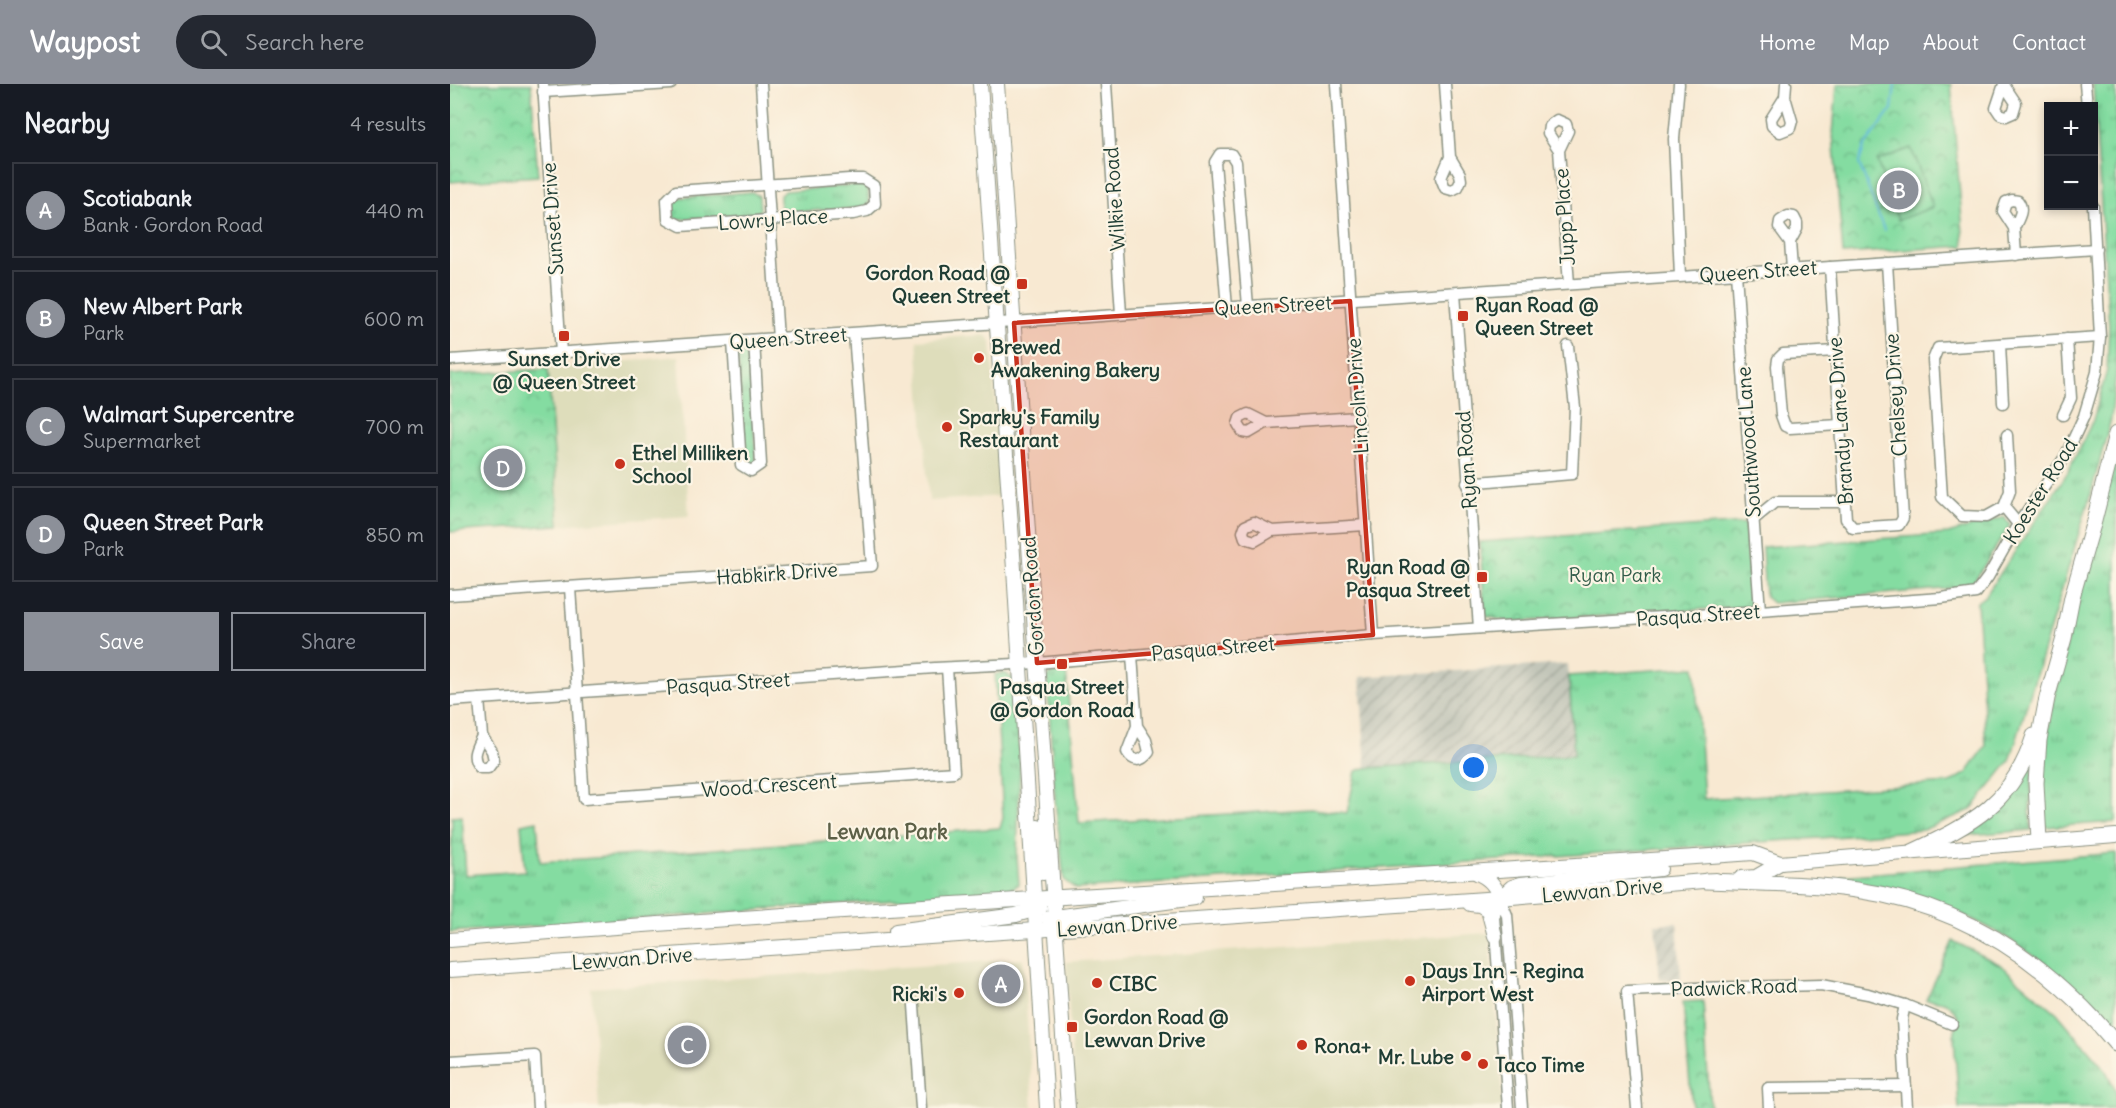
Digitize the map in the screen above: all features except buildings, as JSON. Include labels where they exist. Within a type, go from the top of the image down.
[{"type":"highway","points":[[2039,841],[2036,783],[2038,747],[2047,698],[2116,434]]},
{"type":"highway","points":[[1912,852],[1966,825],[2006,793],[2016,778],[2032,741],[2064,638]]},
{"type":"highway","points":[[1706,881],[1856,890],[1902,899],[1945,913],[1984,932],[2034,964],[2079,1003],[2116,1044]]},
{"type":"main road","name":"Gordon Road","points":[[980,84],[1026,764],[1043,902],[1053,921],[1068,1108]]},
{"type":"main road","name":"Gordon Road","points":[[998,84],[1037,663],[1043,902],[1035,930],[1047,1108]]},
{"type":"main road","name":"Lewvan Drive","points":[[450,940],[1754,854],[1780,863],[2116,836]]},
{"type":"main road","points":[[1477,873],[1487,877],[1497,889],[1500,898],[1512,887],[1521,884],[1695,864],[1754,854]]},
{"type":"main road","name":"Lewvan Drive","points":[[1053,921],[1405,905],[1500,898],[1756,877],[1780,863]]},
{"type":"main road","points":[[1035,930],[1038,923],[1334,880]]},
{"type":"main road","points":[[769,948],[1016,915],[1043,902]]},
{"type":"main road","points":[[1405,905],[1479,905],[1488,910],[1495,936]]},
{"type":"main road","name":"Lewvan Drive","points":[[450,970],[1035,930]]},
{"type":"main road","points":[[450,947],[532,933]]},
{"type":"street","points":[[543,88],[671,84]]},
{"type":"street","points":[[761,84],[778,339]]},
{"type":"street","name":"Wilkie Road","points":[[1106,84],[1121,314]]},
{"type":"street","name":"Lincoln Drive","points":[[1336,84],[1373,635]]},
{"type":"street","points":[[1445,84],[1449,157]]},
{"type":"street","points":[[1679,84],[1674,139],[1680,276]]},
{"type":"street","points":[[1785,84],[1785,97]]},
{"type":"street","points":[[2085,84],[2087,102]]},
{"type":"street","name":"Sunset Drive","points":[[543,88],[561,354]]},
{"type":"street","name":"Jupp Place","points":[[1559,150],[1569,284]]},
{"type":"street","points":[[1227,308],[1215,162],[1220,154],[1231,154],[1236,162],[1248,306]]},
{"type":"street","name":"Lowry Place","points":[[863,179],[874,186],[874,204],[867,211],[853,214],[770,219],[681,226],[668,219],[667,200],[676,191],[768,184],[863,179]]},
{"type":"street","name":"Koester Road","points":[[1976,593],[1988,577],[2018,524],[2065,457],[2084,416],[2097,372],[2100,337],[2093,210]]},
{"type":"street","points":[[2014,228],[2016,255]]},
{"type":"street","points":[[1790,242],[1792,269]]},
{"type":"street","name":"Queen Street","points":[[450,360],[2096,249]]},
{"type":"street","name":"Chelsey Drive","points":[[1887,263],[1903,518],[1903,522],[1899,525]]},
{"type":"street","name":"Brandy Lane Drive","points":[[1830,267],[1846,519],[1853,528],[1899,525]]},
{"type":"street","name":"Southwood Lane","points":[[1736,273],[1760,612]]},
{"type":"street","name":"Ryan Road","points":[[1455,293],[1479,628]]},
{"type":"street","name":"Habkirk Drive","points":[[450,595],[872,566],[854,334]]},
{"type":"street","points":[[2007,435],[2010,491],[2004,507],[1986,517],[1962,516],[1942,497],[1933,360],[1938,348],[2100,337]]},
{"type":"street","points":[[2064,415],[2071,398],[2067,339]]},
{"type":"street","points":[[733,342],[741,465],[751,471],[761,464],[754,340]]},
{"type":"street","points":[[2000,344],[2003,403]]},
{"type":"street","points":[[1467,483],[1572,474],[1575,407],[1568,346]]},
{"type":"street","points":[[1836,351],[1783,354],[1778,359],[1780,416],[1785,426],[1790,428],[1840,425]]},
{"type":"street","points":[[1266,423],[1358,417]]},
{"type":"street","points":[[1753,520],[1775,502],[1845,502]]},
{"type":"street","points":[[2004,507],[2018,524]]},
{"type":"street","points":[[1272,531],[1366,525]]},
{"type":"street","points":[[570,588],[577,694]]},
{"type":"street","name":"Pasqua Street","points":[[450,701],[1037,663],[1373,635],[1760,612],[1941,598],[1976,593]]},
{"type":"street","points":[[1132,655],[1137,726]]},
{"type":"street","name":"Wood Crescent","points":[[577,694],[584,798],[620,796],[954,772],[947,668]]},
{"type":"street","points":[[479,699],[482,736]]},
{"type":"street","points":[[1500,898],[1494,917],[1508,1108]]},
{"type":"street","points":[[1500,898],[1507,915],[1522,1108]]},
{"type":"street","name":"Padwick Road","points":[[1637,1108],[1627,992],[1696,988],[1821,986],[1868,994],[1905,1005],[1952,1024]]},
{"type":"street","points":[[914,1005],[921,1108]]},
{"type":"street","points":[[1905,1005],[1902,1019],[1907,1108]]},
{"type":"street","points":[[450,1061],[535,1056],[538,1108]]},
{"type":"street","points":[[1769,1108],[1768,1088],[1906,1086]]},
{"type":"highlighted area","points":[[1350,301],[1373,635],[1037,663],[1014,323]]},
{"type":"shaded area","points":[[983,335],[991,341],[1002,496],[929,501],[917,340]]},
{"type":"shaded area","name":"Ethel Milliken School","points":[[679,356],[689,516],[559,525],[548,369]]},
{"type":"shaded area","points":[[1568,664],[1574,755],[1366,768],[1360,677]]},
{"type":"shaded area","points":[[1677,923],[1681,979],[1660,980],[1655,924]]},
{"type":"shaded area","points":[[1489,933],[1503,1108],[1075,1108],[1066,962]]},
{"type":"shaded area","points":[[1023,959],[1033,1108],[599,1108],[591,988]]},
{"type":"green space","points":[[450,84],[531,84],[538,176],[450,182]]},
{"type":"green space","points":[[1837,84],[1951,84],[1964,246],[1843,254],[1833,134]]},
{"type":"green space","points":[[2093,84],[2116,84],[2116,373],[2111,419],[2010,761],[1971,810],[1923,830],[1834,837],[1076,889],[1064,880],[1055,799],[1047,678],[1052,671],[1066,670],[1079,823],[1311,809],[1347,813],[1356,771],[1365,768],[1574,755],[1569,676],[1695,667],[1704,799],[1950,783],[1967,773],[1986,746],[1977,602],[1986,595],[2068,472],[2093,420],[2107,370],[2109,326],[2098,160],[2098,102],[2094,102]]},
{"type":"green space","points":[[1911,148],[1933,207],[1898,220],[1877,161]]},
{"type":"green space","points":[[860,185],[868,189],[869,203],[862,208],[786,212],[780,208],[780,195],[785,191]]},
{"type":"green space","points":[[752,192],[759,196],[760,210],[754,215],[677,219],[672,215],[671,202],[676,198]]},
{"type":"green space","points":[[744,354],[749,359],[756,461],[751,466],[745,464],[738,356]]},
{"type":"green space","points":[[548,369],[559,525],[450,532],[450,375]]},
{"type":"green space","points":[[2116,456],[2116,822],[2046,827],[2043,814],[2042,783],[2053,705]]},
{"type":"green space","points":[[2004,517],[2010,525],[1973,583],[1955,588],[1772,603],[1765,597],[1762,547],[1948,534]]},
{"type":"green space","name":"Ryan Park","points":[[1745,523],[1751,606],[1510,622],[1485,616],[1480,542]]},
{"type":"green space","points":[[1005,673],[1015,680],[1020,765],[1017,857],[1019,884],[1007,892],[450,932],[452,817],[462,816],[466,875],[525,871],[521,824],[537,821],[540,862],[1000,828],[1003,818],[995,674]]},
{"type":"green space","points":[[2034,742],[2031,830],[1968,835],[1968,831],[1994,815],[2011,794],[2024,770]]},
{"type":"green space","points":[[2116,853],[2116,1035],[2061,977],[1998,932],[1919,896],[1842,884],[1842,876]]},
{"type":"green space","points":[[1953,941],[1999,964],[2057,1013],[2106,1071],[2116,1091],[2116,1108],[1959,1108],[1954,1036],[1958,1017],[1945,1003],[1926,1000]]},
{"type":"green space","points":[[1703,1001],[1710,1108],[1692,1108],[1683,1002]]},
{"type":"waterway","points":[[1884,230],[1859,163],[1864,147],[1892,109],[1895,84]]},
{"type":"place","name":"New Albert Park","points":[[1899,190]]},
{"type":"place","name":"Gordon Road @ Queen Street","points":[[1022,284]]},
{"type":"place","name":"Ryan Road @ Queen Street","points":[[1463,316]]},
{"type":"place","name":"Sunset Drive @ Queen Street","points":[[564,336]]},
{"type":"place","name":"Brewed Awakening Bakery","points":[[979,358]]},
{"type":"place","name":"Sparky's Family Restaurant","points":[[947,427]]},
{"type":"place","name":"Ethel Milliken School","points":[[620,464]]},
{"type":"place","name":"Queen Street Park","points":[[503,468]]},
{"type":"place","name":"Ryan Road @ Pasqua Street","points":[[1482,577]]},
{"type":"place","name":"Pasqua Street @ Gordon Road","points":[[1062,664]]},
{"type":"place","name":"Days Inn - Regina Airport West","points":[[1410,981]]},
{"type":"place","name":"CIBC","points":[[1097,983]]},
{"type":"place","name":"Scotiabank","points":[[1001,984]]},
{"type":"place","name":"Ricki's","points":[[959,993]]},
{"type":"place","name":"Gordon Road @ Lewvan Drive","points":[[1072,1027]]},
{"type":"place","name":"Walmart Supercentre","points":[[687,1045]]},
{"type":"place","name":"Rona+","points":[[1302,1045]]},
{"type":"place","name":"Mr. Lube","points":[[1466,1056]]},
{"type":"place","name":"Taco Time","points":[[1483,1064]]},
{"type":"district","name":"Lewvan Park","points":[[887,831]]}]
